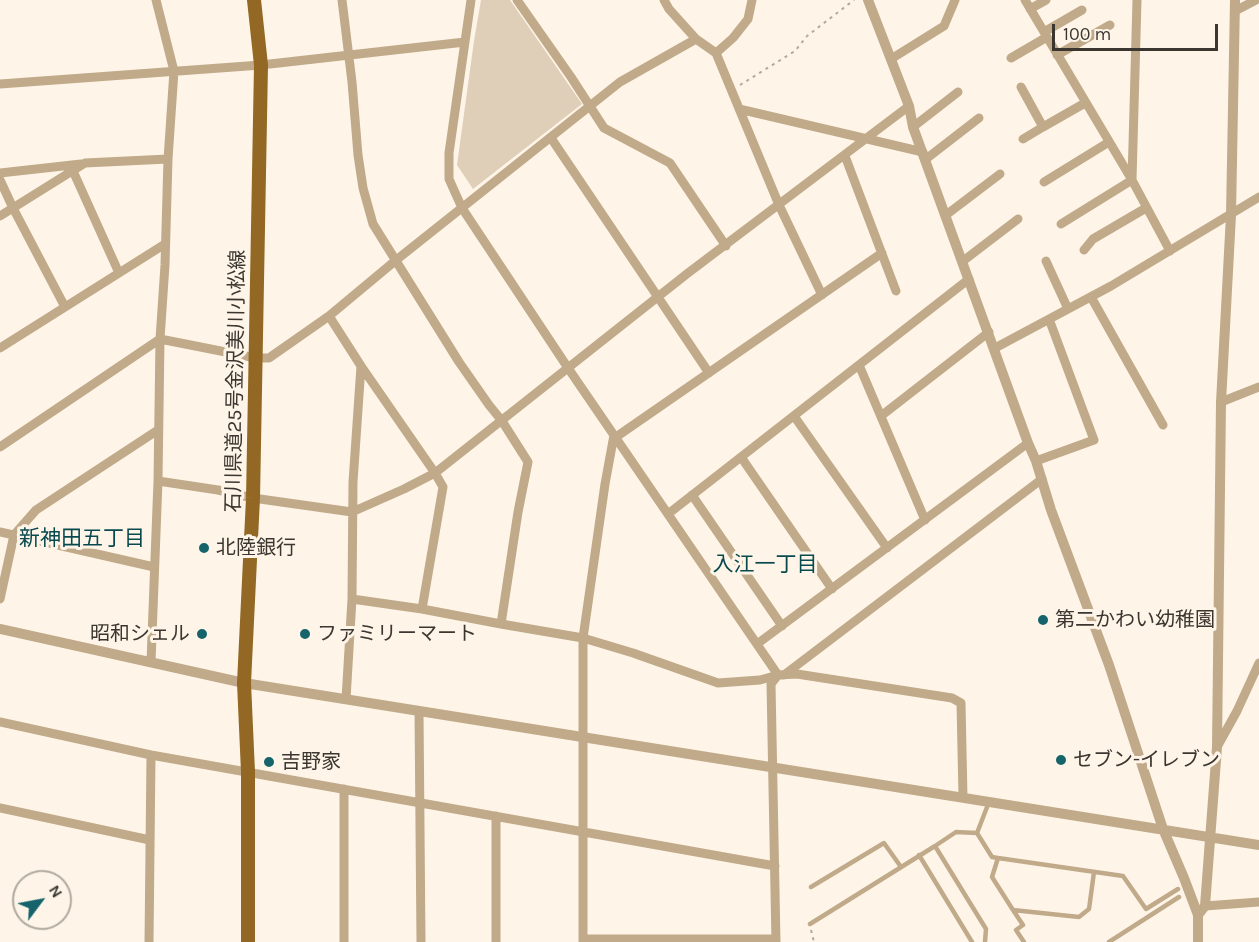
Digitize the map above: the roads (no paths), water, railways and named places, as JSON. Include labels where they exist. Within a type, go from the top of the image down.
[{"type":"main road","name":"石川県道25号金沢美川小松線","points":[[248,942],[248,772],[244,683],[254,498],[261,65],[254,0]]},
{"type":"street","points":[[151,662],[158,481],[160,339],[174,71],[156,0]]},
{"type":"street","points":[[342,0],[358,155],[363,188],[373,224],[459,362],[502,421],[528,462],[501,624]]},
{"type":"street","points":[[471,0],[449,153],[449,178],[462,208],[568,368],[757,644],[781,675]]},
{"type":"street","points":[[517,0],[604,128],[670,163],[726,246]]},
{"type":"street","points":[[664,0],[669,9],[696,39],[716,53],[779,205],[822,295]]},
{"type":"street","points":[[716,53],[748,20],[752,0]]},
{"type":"street","points":[[868,0],[909,106],[913,127],[1109,665],[1163,829],[1198,915],[1198,942]]},
{"type":"street","points":[[891,59],[944,26],[955,0]]},
{"type":"street","points":[[1025,0],[1170,251]]},
{"type":"street","points":[[1030,9],[1047,0]]},
{"type":"street","points":[[1131,180],[1137,0]]},
{"type":"street","points":[[1198,915],[1205,906],[1217,747],[1221,402],[1231,215],[1235,5],[1258,0]]},
{"type":"street","points":[[1011,58],[1082,10]]},
{"type":"street","points":[[1057,55],[1110,25]]},
{"type":"street","points":[[0,447],[160,339],[256,358],[269,358],[329,316],[620,82],[696,39]]},
{"type":"street","points":[[0,84],[261,65],[465,42]]},
{"type":"street","points":[[1021,87],[1043,126]]},
{"type":"street","points":[[913,127],[958,92]]},
{"type":"street","points":[[1023,139],[1086,103]]},
{"type":"street","points":[[158,481],[352,512],[381,500],[435,473],[658,297],[909,106]]},
{"type":"street","points":[[739,109],[864,138],[924,156]]},
{"type":"street","points":[[924,156],[979,118]]},
{"type":"street","points":[[551,138],[709,373]]},
{"type":"street","points":[[1044,182],[1109,142]]},
{"type":"street","points":[[844,156],[896,291]]},
{"type":"street","points":[[0,173],[85,163],[168,159]]},
{"type":"street","points":[[0,216],[85,163]]},
{"type":"street","points":[[73,171],[119,273]]},
{"type":"street","points":[[946,215],[1000,174]]},
{"type":"street","points":[[0,180],[65,307]]},
{"type":"street","points":[[1061,224],[1131,180]]},
{"type":"street","points":[[994,348],[1091,297],[1259,197]]},
{"type":"street","points":[[1084,250],[1093,239],[1146,208]]},
{"type":"street","points":[[963,261],[1018,219]]},
{"type":"street","points":[[0,348],[165,244]]},
{"type":"street","points":[[882,253],[615,436],[605,484],[583,638],[583,940],[776,940],[771,684],[1042,479]]},
{"type":"street","points":[[1046,261],[1068,309]]},
{"type":"street","points":[[668,514],[969,279]]},
{"type":"street","points":[[1091,297],[1163,424]]},
{"type":"street","points":[[329,316],[443,487],[422,609]]},
{"type":"street","points":[[1036,461],[1094,440],[1049,319]]},
{"type":"street","points":[[881,416],[989,332]]},
{"type":"street","points":[[859,365],[925,520]]},
{"type":"street","points":[[346,699],[352,599],[353,482],[361,366]]},
{"type":"street","points":[[1221,402],[1259,387]]},
{"type":"street","points":[[794,416],[887,548]]},
{"type":"street","points":[[0,599],[14,535],[36,510],[158,430]]},
{"type":"street","points":[[757,644],[1028,443]]},
{"type":"street","points":[[741,457],[832,589]]},
{"type":"street","points":[[692,495],[782,626]]},
{"type":"street","points":[[0,532],[154,567]]},
{"type":"street","points":[[352,599],[583,638],[718,683],[797,674],[952,698],[961,703],[963,797]]},
{"type":"street","points":[[0,628],[244,683],[1259,845]]},
{"type":"street","points":[[1217,747],[1259,663]]},
{"type":"street","points":[[419,711],[421,942]]},
{"type":"street","points":[[0,722],[151,755],[775,866]]},
{"type":"street","points":[[149,942],[151,755]]},
{"type":"street","points":[[344,789],[344,942]]},
{"type":"street","points":[[0,808],[150,840]]},
{"type":"street","points":[[496,816],[496,942]]},
{"type":"street","points":[[1205,906],[1259,902]]},
{"type":"lane","points":[[977,833],[989,802]]},
{"type":"lane","points":[[810,924],[956,832],[977,833]]},
{"type":"lane","points":[[977,833],[992,857],[1123,876],[1146,909],[1178,889]]},
{"type":"lane","points":[[812,887],[884,843],[901,867]]},
{"type":"lane","points":[[935,846],[986,929],[985,942]]},
{"type":"lane","points":[[919,855],[972,942]]},
{"type":"lane","points":[[998,858],[992,877],[1023,925],[1016,930],[1024,942]]},
{"type":"lane","points":[[1013,910],[1079,917],[1089,909],[1094,872]]},
{"type":"lane","points":[[1109,942],[1179,897]]},
{"type":"place","name":"北陸銀行","points":[[204,548]]},
{"type":"place","name":"第二かわい幼稚園","points":[[1043,620]]},
{"type":"place","name":"昭和シェル","points":[[202,634]]},
{"type":"place","name":"ファミリーマート","points":[[305,634]]},
{"type":"place","name":"セブン-イレブン","points":[[1061,760]]},
{"type":"place","name":"吉野家","points":[[269,762]]},
{"type":"district","name":"新神田五丁目","points":[[82,539]]},
{"type":"district","name":"入江一丁目","points":[[765,565]]}]
